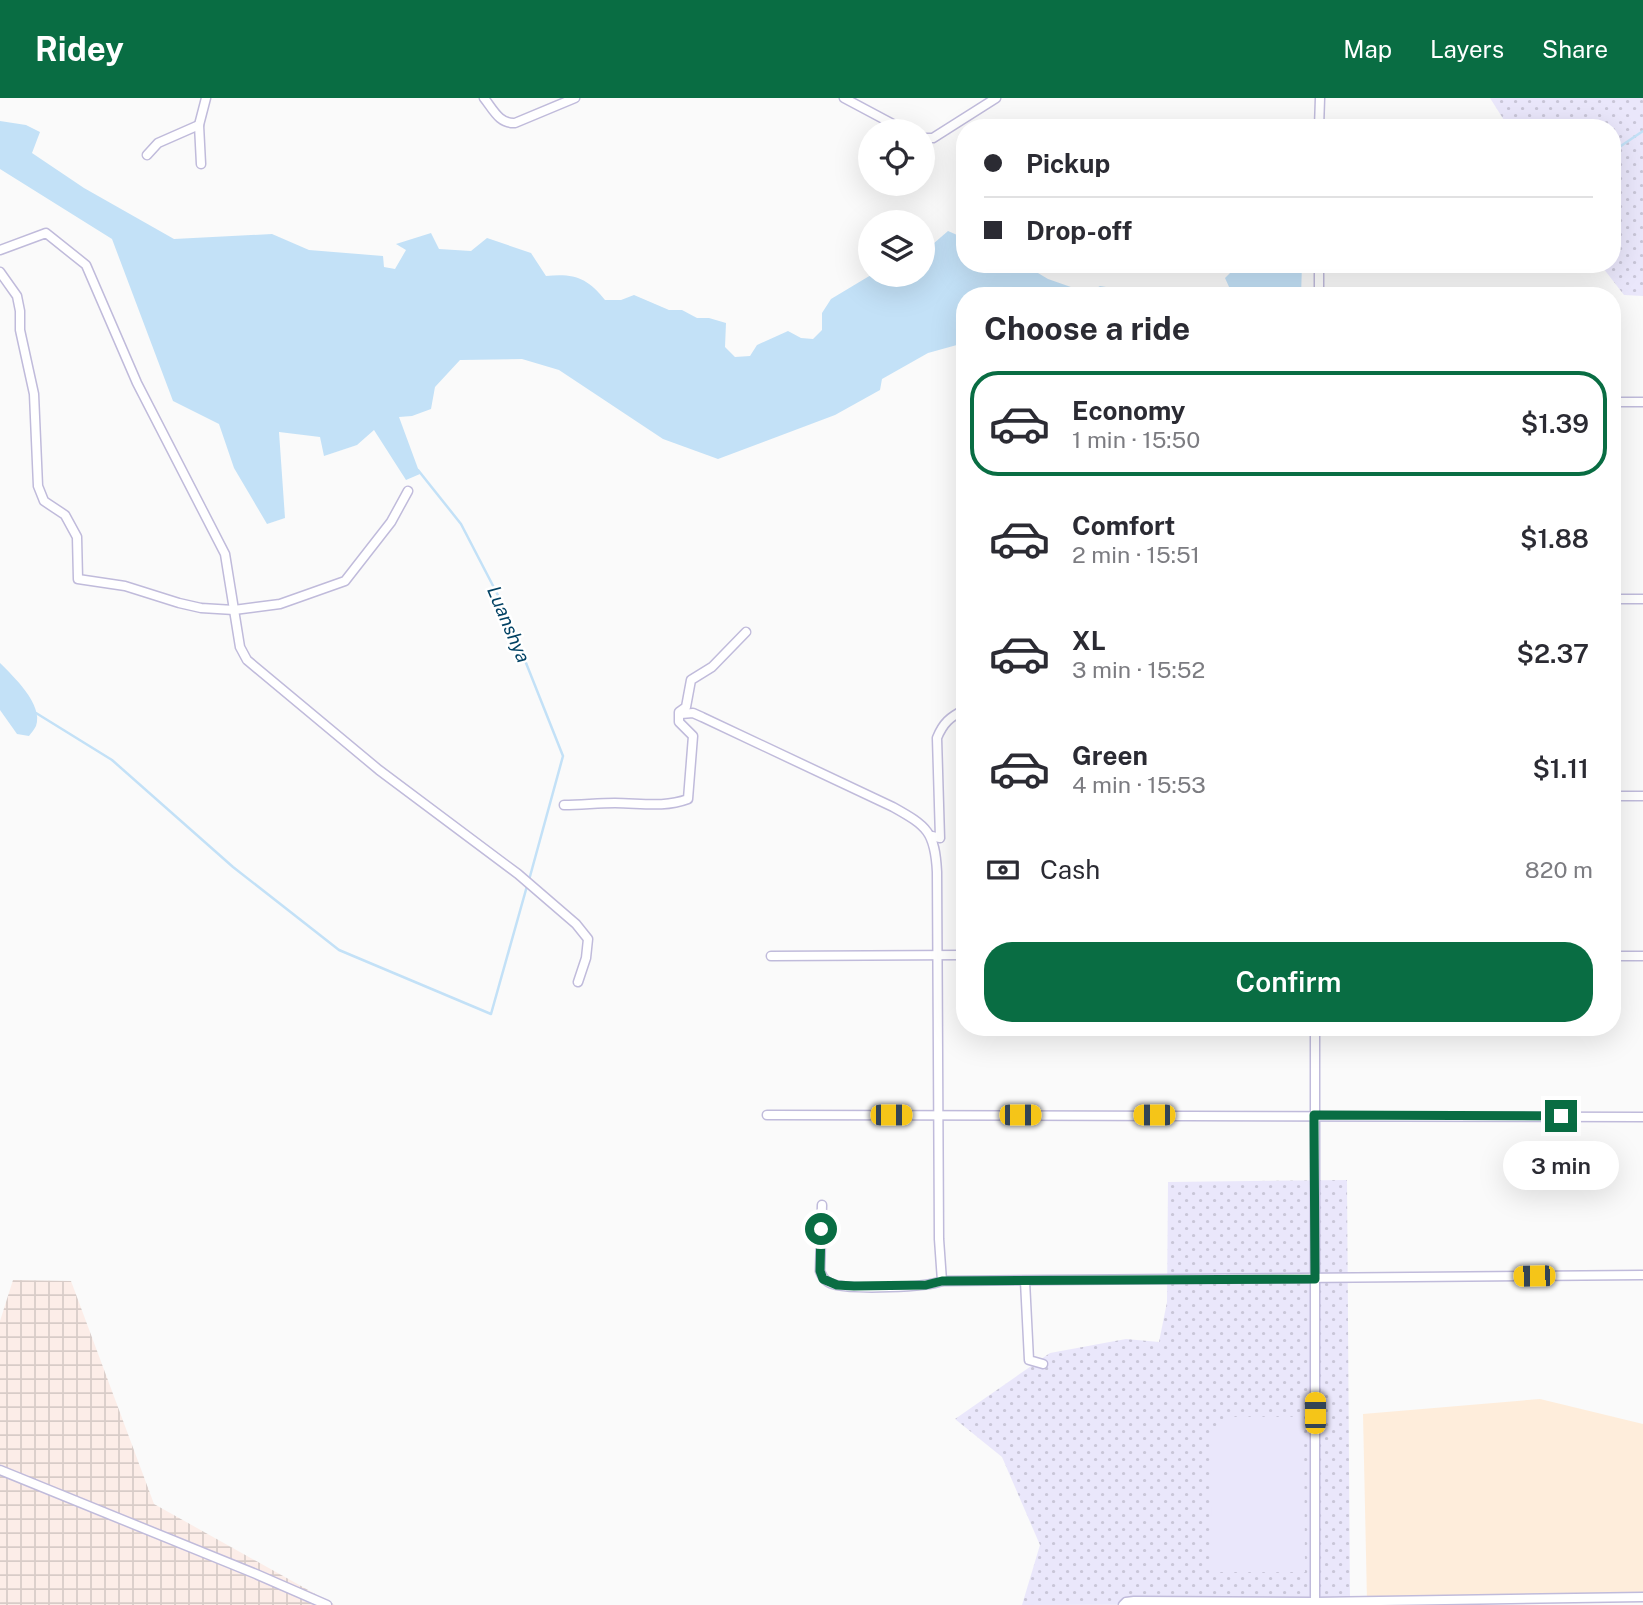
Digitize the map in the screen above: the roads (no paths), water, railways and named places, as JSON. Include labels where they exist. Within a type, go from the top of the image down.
[{"type":"street","points":[[201,164],[199,125],[206,98]]},
{"type":"street","points":[[484,98],[508,124],[515,124],[575,98]]},
{"type":"street","points":[[844,98],[883,119]]},
{"type":"street","points":[[963,119],[996,98]]},
{"type":"street","points":[[1319,119],[1320,98]]},
{"type":"street","points":[[935,137],[956,123]]},
{"type":"street","points":[[147,155],[158,143],[199,125]]},
{"type":"street","points":[[0,250],[46,233],[86,265],[137,383],[225,554],[240,647],[247,660],[379,770],[518,874],[584,933],[588,939],[587,951],[578,982]]},
{"type":"street","points":[[0,272],[16,296],[20,311],[20,330],[34,394],[38,486],[44,501],[65,515],[77,537],[78,579],[125,586],[201,608],[234,610],[279,604],[345,581],[391,522],[408,491]]},
{"type":"street","points":[[1621,402],[1643,402]]},
{"type":"street","points":[[1621,599],[1643,599]]},
{"type":"street","points":[[564,805],[653,805],[688,799],[693,736],[679,722],[679,712],[686,707],[691,680],[712,667],[746,632]]},
{"type":"street","points":[[681,714],[692,713],[702,717],[893,807],[911,817],[932,836],[940,838],[937,738],[942,726],[956,713]]},
{"type":"street","points":[[1621,796],[1643,796]]},
{"type":"street","points":[[932,836],[936,848],[937,872],[939,1239],[942,1281]]},
{"type":"street","points":[[771,956],[956,955]]},
{"type":"street","points":[[1621,956],[1643,956]]},
{"type":"street","points":[[1315,1036],[1315,1603]]},
{"type":"street","points":[[768,1115],[1643,1117]]},
{"type":"street","points":[[822,1205],[820,1271],[823,1279],[837,1285],[926,1285],[942,1281],[1643,1275]]},
{"type":"street","points":[[1024,1281],[1029,1360],[1043,1364]]},
{"type":"street","points":[[0,1470],[327,1605]]},
{"type":"street","points":[[1124,1605],[1134,1601],[1315,1603],[1643,1597]]},
{"type":"water","points":[[0,121],[26,125],[40,132],[32,153],[84,188],[174,239],[272,234],[309,250],[383,256],[384,267],[395,269],[406,250],[396,244],[431,233],[439,249],[471,251],[487,238],[531,253],[546,276],[565,275],[580,279],[593,287],[605,300],[621,300],[634,295],[669,310],[682,310],[697,318],[726,323],[725,347],[735,357],[750,356],[757,345],[788,331],[801,338],[813,339],[822,330],[822,313],[831,299],[858,283],[858,287],[935,287],[935,242],[948,231],[956,234],[956,273],[1038,273],[1071,287],[956,287],[956,345],[928,353],[882,379],[880,390],[835,415],[718,459],[663,439],[559,370],[522,359],[460,360],[435,387],[431,409],[412,416],[399,417],[420,474],[406,480],[374,430],[357,445],[324,456],[320,437],[279,432],[285,518],[267,524],[234,468],[219,424],[173,401],[112,239],[0,169]]},
{"type":"water","points":[[1230,273],[1302,273],[1301,287],[1229,287],[1225,278]]},
{"type":"water","points":[[0,663],[26,692],[36,709],[36,726],[29,736],[17,734],[0,710]]},
{"type":"waterway","name":"Luanshya","points":[[1621,146],[1643,131]]},
{"type":"waterway","name":"Luanshya","points":[[418,470],[461,524],[503,605],[563,756],[529,880]]},
{"type":"waterway","name":"Luanshya","points":[[36,713],[112,760],[233,867],[339,950],[491,1014],[527,886]]}]
